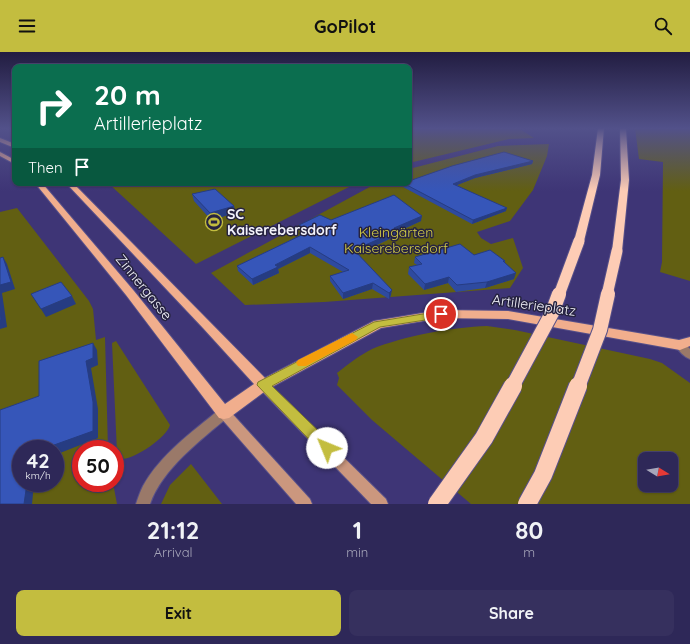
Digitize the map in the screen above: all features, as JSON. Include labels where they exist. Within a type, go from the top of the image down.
[{"type":"highway","points":[[437,504],[484,438],[552,313],[579,241],[596,176],[599,149]]},
{"type":"highway","points":[[527,504],[542,475],[600,330],[617,251],[625,180],[624,149]]},
{"type":"main road","points":[[0,154],[12,160]]},
{"type":"main road","name":"Zinnergasse","points":[[41,186],[130,293],[224,413]]},
{"type":"main road","name":"Zinnergasse","points":[[72,186],[263,385]]},
{"type":"main road","name":"Artillerieplatz","points":[[224,413],[263,385],[378,324],[441,314],[508,315],[685,343]]},
{"type":"main road","points":[[263,385],[381,504]]},
{"type":"main road","points":[[224,413],[305,504]]},
{"type":"street","name":"Artillerieplatz","points":[[685,343],[690,356]]},
{"type":"street","points":[[143,504],[158,475],[179,452],[224,413]]},
{"type":"green space","points":[[412,149],[467,149],[412,162]]},
{"type":"green space","name":"Kleingärten Kaiserebersdorf","points":[[486,149],[548,149],[547,156],[533,190],[510,221],[477,232],[481,238],[491,244],[513,238],[523,268],[510,288],[324,302],[245,305],[211,273],[371,186],[412,186],[412,168]]},
{"type":"green space","points":[[638,149],[690,149],[690,281],[660,272],[662,262],[663,162],[639,159]]},
{"type":"green space","name":"SC Kaiserebersdorf","points":[[111,186],[351,186],[196,264]]},
{"type":"green space","points":[[17,208],[89,301],[93,309],[96,340],[105,337],[108,440],[72,440],[72,492],[115,492],[117,504],[0,504],[0,212]]},
{"type":"green space","points":[[487,326],[515,330],[650,359],[662,363],[690,383],[690,504],[471,504],[372,420],[337,385],[339,378],[337,373],[358,357],[372,349],[413,336],[444,330]]},
{"type":"green space","points":[[116,341],[170,425],[168,430],[157,441],[143,451],[124,459],[124,440],[116,440],[112,343]]},
{"type":"green space","points":[[191,464],[222,504],[161,504],[170,485]]},
{"type":"building","points":[[504,152],[533,161],[475,175],[453,184],[507,208],[473,220],[409,186],[412,186],[412,180],[452,166]]},
{"type":"building","points":[[215,189],[234,206],[210,213],[192,194]]},
{"type":"building","points":[[394,195],[422,216],[394,228],[397,231],[354,250],[392,290],[389,293],[373,283],[343,293],[330,276],[349,270],[310,247],[275,265],[278,267],[252,279],[237,266],[310,231],[299,225],[320,215],[331,220]]},
{"type":"building","points":[[460,244],[474,255],[490,250],[505,261],[503,261],[516,273],[487,282],[457,285],[449,277],[425,284],[409,267],[422,264],[415,257]]},
{"type":"building","points":[[3,257],[11,282],[0,285],[0,258]]},
{"type":"building","points":[[61,282],[72,296],[41,309],[31,294]]},
{"type":"building","points":[[93,343],[93,358],[86,361],[93,402],[93,431],[64,441],[64,440],[12,440],[12,492],[26,492],[24,504],[0,504],[0,410],[39,396],[39,361]]},
{"type":"slow traffic","points":[[302,363],[352,337]]},
{"type":"place","name":"SC Kaiserebersdorf","points":[[214,222]]},
{"type":"route","points":[[327,448],[263,385],[378,324],[441,314]]}]
